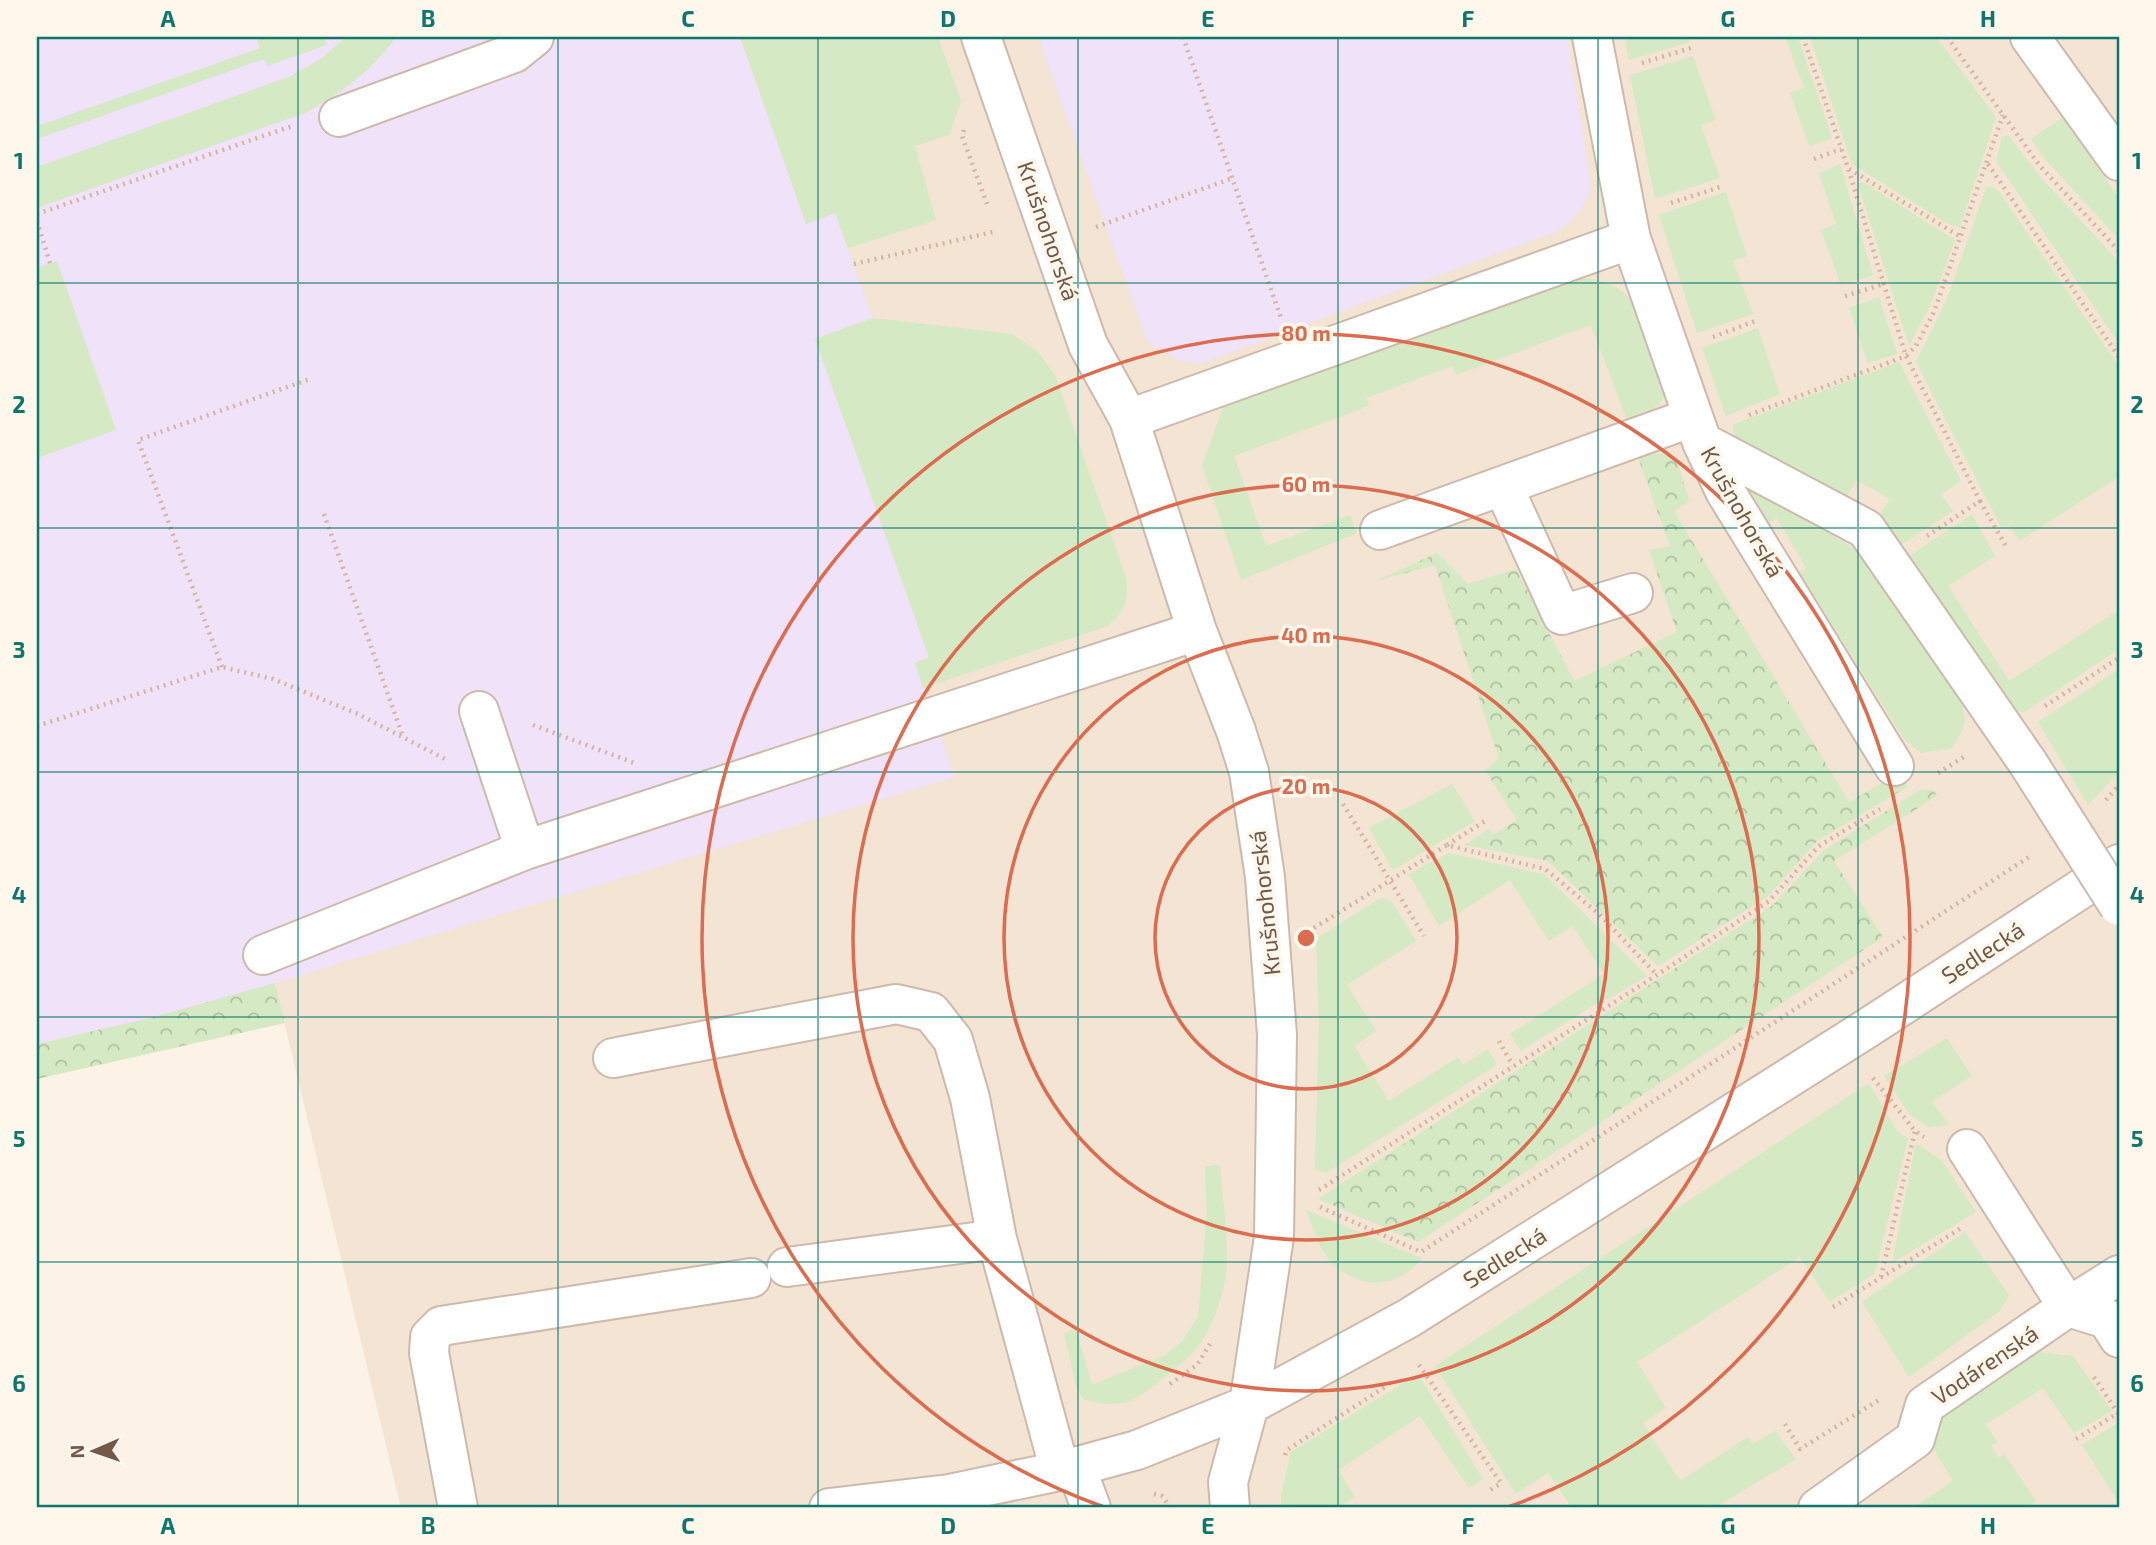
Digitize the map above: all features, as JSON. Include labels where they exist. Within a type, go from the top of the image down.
[{"type":"street","points":[[339,117],[514,53],[534,37]]},
{"type":"street","name":"Krušnohorská","points":[[981,37],[1088,345],[1129,419],[1197,631],[1249,772],[1265,877],[1276,1021],[1274,1237],[1250,1405],[1228,1482],[1230,1508]]},
{"type":"street","name":"Krušnohorská","points":[[1592,37],[1631,239],[1698,429],[1725,491],[1892,784]]},
{"type":"street","points":[[2030,37],[2119,161]]},
{"type":"street","points":[[1129,419],[1631,239]]},
{"type":"street","points":[[1380,530],[1503,486],[1698,429],[1866,529],[2028,763],[2119,906]]},
{"type":"street","points":[[1503,486],[1562,615],[1633,593]]},
{"type":"street","points":[[263,954],[525,850],[1197,631]]},
{"type":"street","points":[[478,711],[525,850]]},
{"type":"street","name":"Sedlecká","points":[[829,1508],[952,1501],[1138,1450],[1250,1405],[1409,1318],[1854,1036],[2119,864]]},
{"type":"street","points":[[612,1058],[896,1004],[931,1012],[953,1040],[970,1098],[997,1239],[1068,1469],[1091,1508]]},
{"type":"street","points":[[1967,1149],[2068,1307],[2107,1319],[2119,1338]]},
{"type":"street","points":[[787,1267],[997,1239]]},
{"type":"street","name":"Vodárenská","points":[[1818,1508],[1915,1439],[1925,1405],[2119,1275]]},
{"type":"street","points":[[458,1508],[429,1353],[430,1337],[441,1326],[751,1278]]},
{"type":"path","points":[[1183,37],[1284,326]]},
{"type":"path","points":[[1803,37],[1848,168],[1906,356],[2007,548]]},
{"type":"path","points":[[1947,37],[2040,166],[2119,251]]},
{"type":"path","points":[[1634,65],[1692,48]]},
{"type":"path","points":[[1744,417],[1906,356],[1916,346],[1934,312],[2003,115]]},
{"type":"path","points":[[37,214],[317,118],[319,126],[339,117]]},
{"type":"path","points":[[1814,159],[1841,149]]},
{"type":"path","points":[[1987,164],[2119,357]]},
{"type":"path","points":[[1848,168],[1961,237]]},
{"type":"path","points":[[1096,226],[1233,178]]},
{"type":"path","points":[[1662,206],[1723,186]]},
{"type":"path","points":[[37,221],[50,263]]},
{"type":"path","points":[[854,264],[997,231]]},
{"type":"path","points":[[1845,296],[1884,284]]},
{"type":"path","points":[[1704,340],[1755,321]]},
{"type":"path","points":[[222,667],[138,440],[310,379]]},
{"type":"path","points":[[1888,561],[1980,501]]},
{"type":"path","points":[[324,514],[404,738]]},
{"type":"path","points":[[1936,774],[2119,658]]},
{"type":"path","points":[[37,726],[222,667],[273,679],[358,715],[505,790]]},
{"type":"path","points":[[527,723],[644,766]]},
{"type":"path","points":[[1315,1193],[1769,901],[1819,846],[1892,784]]},
{"type":"path","points":[[2099,807],[2119,785]]},
{"type":"path","points":[[1343,804],[1424,936]]},
{"type":"path","points":[[1306,933],[1485,821]]},
{"type":"path","points":[[1447,845],[1545,869],[1599,914],[1657,975]]},
{"type":"path","points":[[1315,1205],[1421,1252],[2037,851]]},
{"type":"path","points":[[1499,1041],[1513,1066]]},
{"type":"path","points":[[1881,1278],[1915,1131]]},
{"type":"path","points":[[1833,1307],[1963,1227]]},
{"type":"path","points":[[1168,1386],[1197,1365],[1212,1341]]},
{"type":"path","points":[[1419,1365],[1501,1483],[1490,1490]]},
{"type":"path","points":[[2076,1439],[2118,1413]]},
{"type":"shaded area","points":[[37,37],[2119,37],[2119,1508],[401,1508],[275,984],[154,1017],[37,1044]]},
{"type":"shaded area","points":[[37,37],[740,37],[806,223],[835,213],[873,318],[816,339],[929,657],[915,662],[955,777],[275,983],[154,1017],[37,1044]]},
{"type":"shaded area","points":[[1038,37],[1567,37],[1591,183],[1587,199],[1576,216],[1558,231],[1200,364],[1178,360],[1147,341]]},
{"type":"green space","points":[[265,37],[325,37],[327,45],[267,66],[264,59],[37,139],[37,126],[260,48],[257,40]]},
{"type":"green space","points":[[346,37],[396,37],[355,80],[305,113],[37,208],[37,167],[289,77],[322,58]]},
{"type":"green space","points":[[740,37],[938,37],[961,101],[949,135],[915,146],[936,220],[848,248],[835,213],[806,224]]},
{"type":"green space","points":[[1625,37],[1688,37],[1690,42],[1629,60]]},
{"type":"green space","points":[[1785,37],[1798,37],[1832,138],[1809,146],[1790,93],[1804,88]]},
{"type":"green space","points":[[1810,37],[1936,37],[1996,117],[1960,227],[1950,225],[1852,164]]},
{"type":"green space","points":[[1693,56],[1716,120],[1701,125],[1720,178],[1655,199],[1630,75]]},
{"type":"green space","points":[[2062,118],[2119,198],[2119,239],[2044,158],[2031,139]]},
{"type":"green space","points":[[2008,135],[2043,180],[2119,262],[2119,344],[1996,161],[2002,137]]},
{"type":"green space","points":[[1840,164],[1873,275],[1841,285],[1821,230],[1836,224],[1819,173]]},
{"type":"green space","points":[[1863,182],[1955,240],[1929,308],[1909,346],[1858,184]]},
{"type":"green space","points":[[1987,186],[1997,189],[2119,367],[2119,477],[2019,541],[2010,526],[2001,527],[1916,362],[1946,301]]},
{"type":"green space","points":[[1726,192],[1747,256],[1733,261],[1753,314],[1697,333],[1659,215]]},
{"type":"green space","points":[[57,261],[116,430],[37,458],[37,268]]},
{"type":"green space","points":[[1574,278],[1597,280],[1615,287],[1629,298],[1640,312],[1649,328],[1670,385],[1659,405],[1628,423],[1591,325],[1456,375],[1452,366],[1366,398],[1369,406],[1234,456],[1266,546],[1350,515],[1357,533],[1241,580],[1202,466],[1223,407]]},
{"type":"green space","points":[[1879,297],[1897,354],[1868,363],[1849,308]]},
{"type":"green space","points":[[873,318],[1012,334],[1038,352],[1055,375],[1126,577],[1127,593],[1124,604],[1108,626],[923,688],[915,663],[929,657],[815,339]]},
{"type":"green space","points":[[1758,328],[1780,394],[1726,416],[1702,348]]},
{"type":"green space","points":[[1899,362],[1961,481],[1941,494],[1953,511],[1898,547],[1875,522],[1890,499],[1856,480],[1844,502],[1735,438],[1732,425]]},
{"type":"green space","points":[[1666,453],[1677,460],[1689,501],[1674,511],[1849,802],[1903,771],[1907,787],[1817,841],[1767,897],[1658,966],[1548,861],[1465,845],[1489,829],[1493,835],[1517,820],[1485,770],[1499,759],[1435,565],[1376,581],[1437,553],[1468,584],[1516,569],[1574,681],[1677,632],[1649,550],[1670,546],[1637,455]]},
{"type":"green space","points":[[1751,490],[1760,491],[1855,549],[1874,564],[1960,701],[1965,721],[1952,748],[1921,753],[1904,739],[1812,592],[1798,588],[1791,577],[1806,568],[1777,518],[1760,529],[1744,495]]},
{"type":"green space","points":[[1972,514],[1995,556],[1948,586],[2009,681],[2119,610],[2119,649],[2024,712],[2001,709],[1908,565],[1909,557],[1914,553]]},
{"type":"green space","points":[[2119,669],[2119,772],[2088,805],[2038,722]]},
{"type":"green space","points":[[1452,784],[1475,821],[1393,870],[1369,828]]},
{"type":"green space","points":[[1920,790],[1934,790],[1937,796],[1834,861],[1883,937],[1418,1242],[1318,1199],[1773,905],[1824,850]]},
{"type":"green space","points":[[1448,853],[1544,874],[1647,976],[1607,1000],[1603,999],[1521,1051],[1510,1034],[1604,974],[1573,926],[1549,941],[1510,880],[1439,926],[1409,874]]},
{"type":"green space","points":[[1385,898],[1392,902],[1416,941],[1347,985],[1376,1031],[1354,1046],[1389,1101],[1458,1057],[1463,1065],[1488,1049],[1497,1065],[1326,1173],[1315,1169],[1319,1022],[1316,939],[1377,900]]},
{"type":"green space","points":[[275,983],[285,1023],[37,1079],[37,1044],[154,1017]]},
{"type":"green space","points":[[1947,1038],[1972,1076],[1932,1102],[1949,1125],[1928,1127],[1910,1115],[1884,1076]]},
{"type":"green space","points":[[1869,1083],[1897,1131],[1908,1139],[1875,1273],[1830,1302],[1800,1257],[1637,1362],[1666,1408],[1643,1423],[1680,1481],[1748,1437],[1753,1444],[1775,1431],[1796,1459],[1714,1508],[1572,1508],[1548,1473],[1516,1494],[1435,1366]]},
{"type":"green space","points":[[1916,1143],[1942,1161],[1976,1212],[1892,1263]]},
{"type":"green space","points":[[1220,1166],[1227,1261],[1223,1292],[1207,1332],[1197,1348],[1184,1361],[1133,1399],[1106,1404],[1083,1399],[1076,1386],[1064,1333],[1076,1329],[1092,1385],[1165,1355],[1182,1341],[1198,1317],[1207,1213],[1205,1167]]},
{"type":"green space","points":[[1306,1210],[1423,1259],[1405,1274],[1390,1281],[1378,1283],[1355,1279],[1335,1266],[1327,1257]]},
{"type":"green space","points":[[1965,1232],[2009,1295],[2000,1311],[1909,1377],[1862,1302]]},
{"type":"green space","points":[[2035,1352],[2073,1356],[2112,1411],[2074,1433],[2043,1388],[1986,1424],[1997,1442],[1991,1446],[1999,1458],[2005,1455],[2036,1501],[2026,1508],[1913,1508],[1953,1481],[1929,1441],[1937,1409]]},
{"type":"green space","points":[[1418,1374],[1483,1479],[1469,1488],[1420,1416],[1338,1470],[1355,1497],[1336,1508],[1281,1508],[1281,1495],[1291,1452]]},
{"type":"green space","points":[[2119,1422],[2119,1503],[2082,1445]]}]
